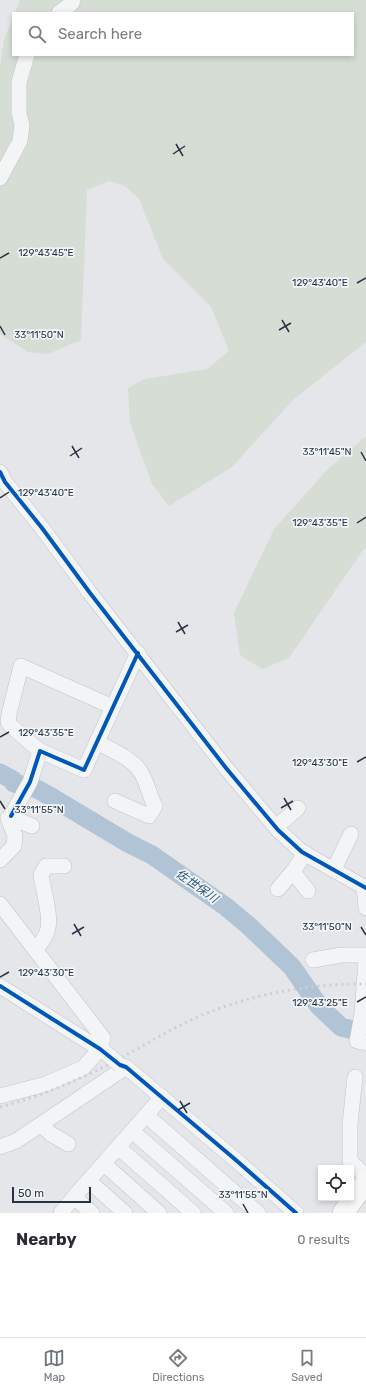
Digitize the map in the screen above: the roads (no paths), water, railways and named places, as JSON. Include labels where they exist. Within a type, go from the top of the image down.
[{"type":"highway","points":[[343,1213],[366,1182]]},
{"type":"street","points":[[60,12],[73,0]]},
{"type":"street","points":[[0,178],[20,141],[22,125],[19,113],[18,82],[27,56]]},
{"type":"street","points":[[2,479],[226,768],[276,827],[305,853],[365,887],[366,908]]},
{"type":"street","points":[[113,707],[21,666],[8,722],[40,751],[84,770],[138,653]]},
{"type":"street","points":[[97,742],[131,761],[136,766],[146,784],[150,798],[155,806],[149,816],[115,801]]},
{"type":"street","points":[[0,860],[14,846],[15,836],[8,818],[11,816],[30,782],[40,751]]},
{"type":"street","points":[[276,827],[298,808]]},
{"type":"street","points":[[11,816],[32,826]]},
{"type":"street","points":[[334,870],[347,836]]},
{"type":"street","points":[[278,889],[293,872],[305,853]]},
{"type":"street","points":[[36,950],[48,929],[49,918],[41,875],[46,866],[64,866]]},
{"type":"street","points":[[293,872],[308,891]]},
{"type":"street","points":[[0,904],[103,1038],[103,1051],[83,1068],[46,1084],[0,1096]]},
{"type":"street","points":[[313,960],[341,955],[366,955]]},
{"type":"street","points":[[363,1038],[362,1014],[366,960]]},
{"type":"street","points":[[0,986],[103,1051],[123,1066],[162,1097],[296,1213]]},
{"type":"street","points":[[0,1147],[16,1141],[41,1125],[123,1066]]},
{"type":"street","points":[[355,1077],[350,1124],[350,1161],[366,1176]]},
{"type":"street","points":[[61,1213],[162,1097]]},
{"type":"street","points":[[146,1115],[258,1213]]},
{"type":"street","points":[[41,1125],[51,1134],[68,1144]]},
{"type":"street","points":[[132,1131],[226,1213]]},
{"type":"street","points":[[118,1147],[192,1213],[237,1161]]},
{"type":"street","points":[[104,1164],[159,1213]]},
{"type":"street","points":[[89,1181],[125,1213]]},
{"type":"street","points":[[74,1197],[92,1213]]},
{"type":"waterway","name":"佐世保川","points":[[0,773],[13,780],[14,783],[37,789],[128,843],[152,855],[225,906],[249,926],[292,967],[319,1006],[341,1027],[366,1033]]},
{"type":"railway","points":[[0,1107],[58,1088],[106,1066],[181,1025],[212,1011],[249,999],[288,990],[327,985],[366,984]]}]
